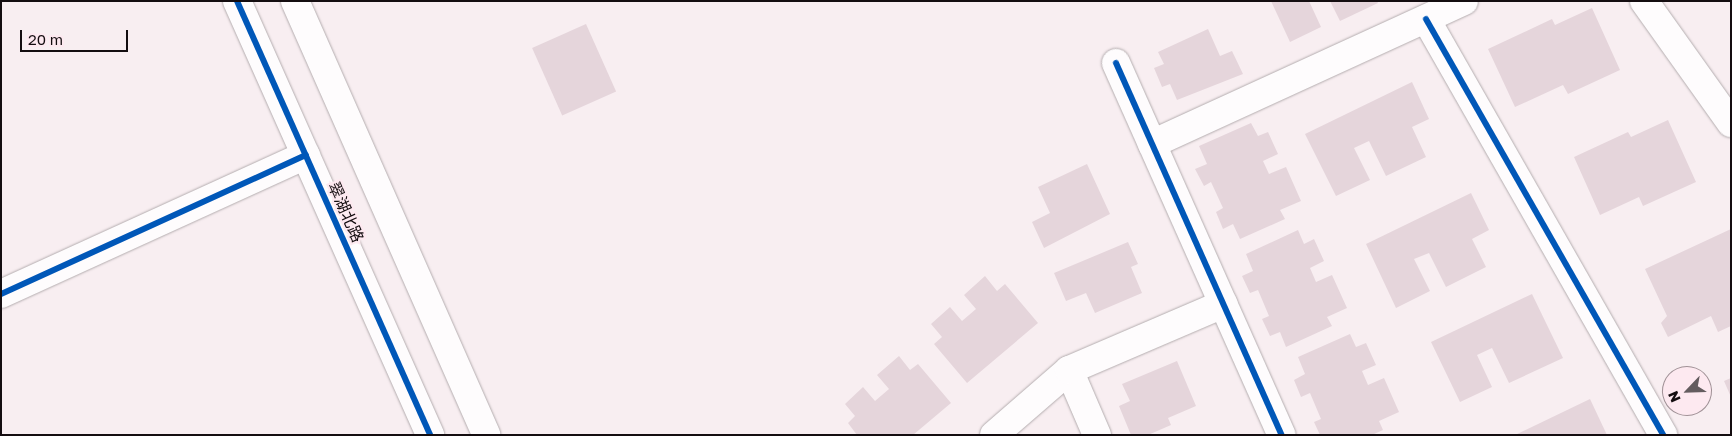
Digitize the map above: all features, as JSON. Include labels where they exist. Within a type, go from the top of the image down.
[{"type":"street","name":"翠湖北路","points":[[237,1],[430,435]]},
{"type":"street","points":[[295,1],[486,435]]},
{"type":"street","points":[[1152,144],[1464,1]]},
{"type":"street","points":[[1644,1],[1731,123]]},
{"type":"street","points":[[1426,19],[1663,435]]},
{"type":"street","points":[[1116,63],[1282,435]]},
{"type":"street","points":[[1,294],[306,155]]},
{"type":"street","points":[[994,435],[1068,370],[1223,304]]},
{"type":"street","points":[[1068,370],[1097,435]]},
{"type":"building","points":[[1271,1],[1309,1],[1321,27],[1290,42]]},
{"type":"building","points":[[1330,1],[1377,1],[1378,3],[1340,21]]},
{"type":"building","points":[[1592,8],[1620,70],[1568,94],[1563,85],[1515,107],[1488,49],[1552,19],[1555,25]]},
{"type":"building","points":[[586,24],[616,92],[562,116],[532,48]]},
{"type":"building","points":[[1208,29],[1220,56],[1232,51],[1243,74],[1177,100],[1170,84],[1162,87],[1154,68],[1164,64],[1158,52]]},
{"type":"building","points":[[1412,82],[1429,119],[1412,127],[1426,157],[1386,176],[1369,141],[1354,148],[1370,180],[1336,196],[1305,134]]},
{"type":"building","points":[[1668,120],[1696,182],[1643,206],[1639,197],[1600,215],[1574,157],[1628,132],[1631,137]]},
{"type":"building","points":[[1251,123],[1258,136],[1268,132],[1278,154],[1263,161],[1269,174],[1286,167],[1301,201],[1280,210],[1285,219],[1240,239],[1233,224],[1223,229],[1216,212],[1223,208],[1211,182],[1204,186],[1195,169],[1207,164],[1199,146]]},
{"type":"building","points":[[1087,164],[1110,214],[1044,248],[1032,222],[1050,213],[1038,187]]},
{"type":"building","points":[[1471,193],[1489,230],[1472,239],[1486,267],[1446,287],[1429,253],[1414,259],[1430,291],[1396,308],[1366,244]]},
{"type":"building","points":[[1731,229],[1731,326],[1718,332],[1711,316],[1668,337],[1661,323],[1667,316],[1645,269]]},
{"type":"building","points":[[1298,230],[1304,244],[1314,239],[1324,261],[1310,268],[1316,282],[1332,275],[1347,308],[1327,317],[1332,326],[1286,347],[1280,332],[1270,336],[1262,319],[1269,316],[1258,290],[1250,293],[1242,276],[1253,271],[1246,254]]},
{"type":"building","points":[[1128,242],[1138,264],[1131,267],[1142,293],[1095,313],[1086,293],[1066,301],[1054,273]]},
{"type":"building","points":[[985,276],[997,291],[1005,284],[1038,323],[967,383],[934,344],[942,337],[931,324],[950,307],[962,321],[976,309],[964,295]]},
{"type":"building","points":[[1532,294],[1563,358],[1509,383],[1492,348],[1477,355],[1492,387],[1460,402],[1431,342]]},
{"type":"building","points":[[1350,334],[1356,347],[1366,343],[1376,365],[1362,371],[1368,385],[1384,378],[1399,412],[1379,421],[1383,430],[1372,435],[1320,435],[1314,422],[1321,419],[1310,393],[1301,397],[1294,380],[1305,374],[1298,357]]},
{"type":"building","points":[[899,356],[910,370],[918,364],[951,403],[913,435],[857,435],[848,423],[855,416],[845,404],[863,387],[875,401],[889,389],[877,375]]},
{"type":"building","points":[[1177,361],[1196,406],[1168,418],[1171,425],[1148,435],[1131,435],[1119,406],[1130,401],[1122,384]]},
{"type":"building","points":[[1731,378],[1731,397],[1724,381]]},
{"type":"building","points":[[1590,399],[1607,435],[1515,435]]},
{"type":"cycle path","points":[[237,1],[430,435]]},
{"type":"cycle path","points":[[1426,19],[1663,435]]},
{"type":"cycle path","points":[[1116,63],[1282,435]]},
{"type":"cycle path","points":[[1,294],[306,155]]}]
